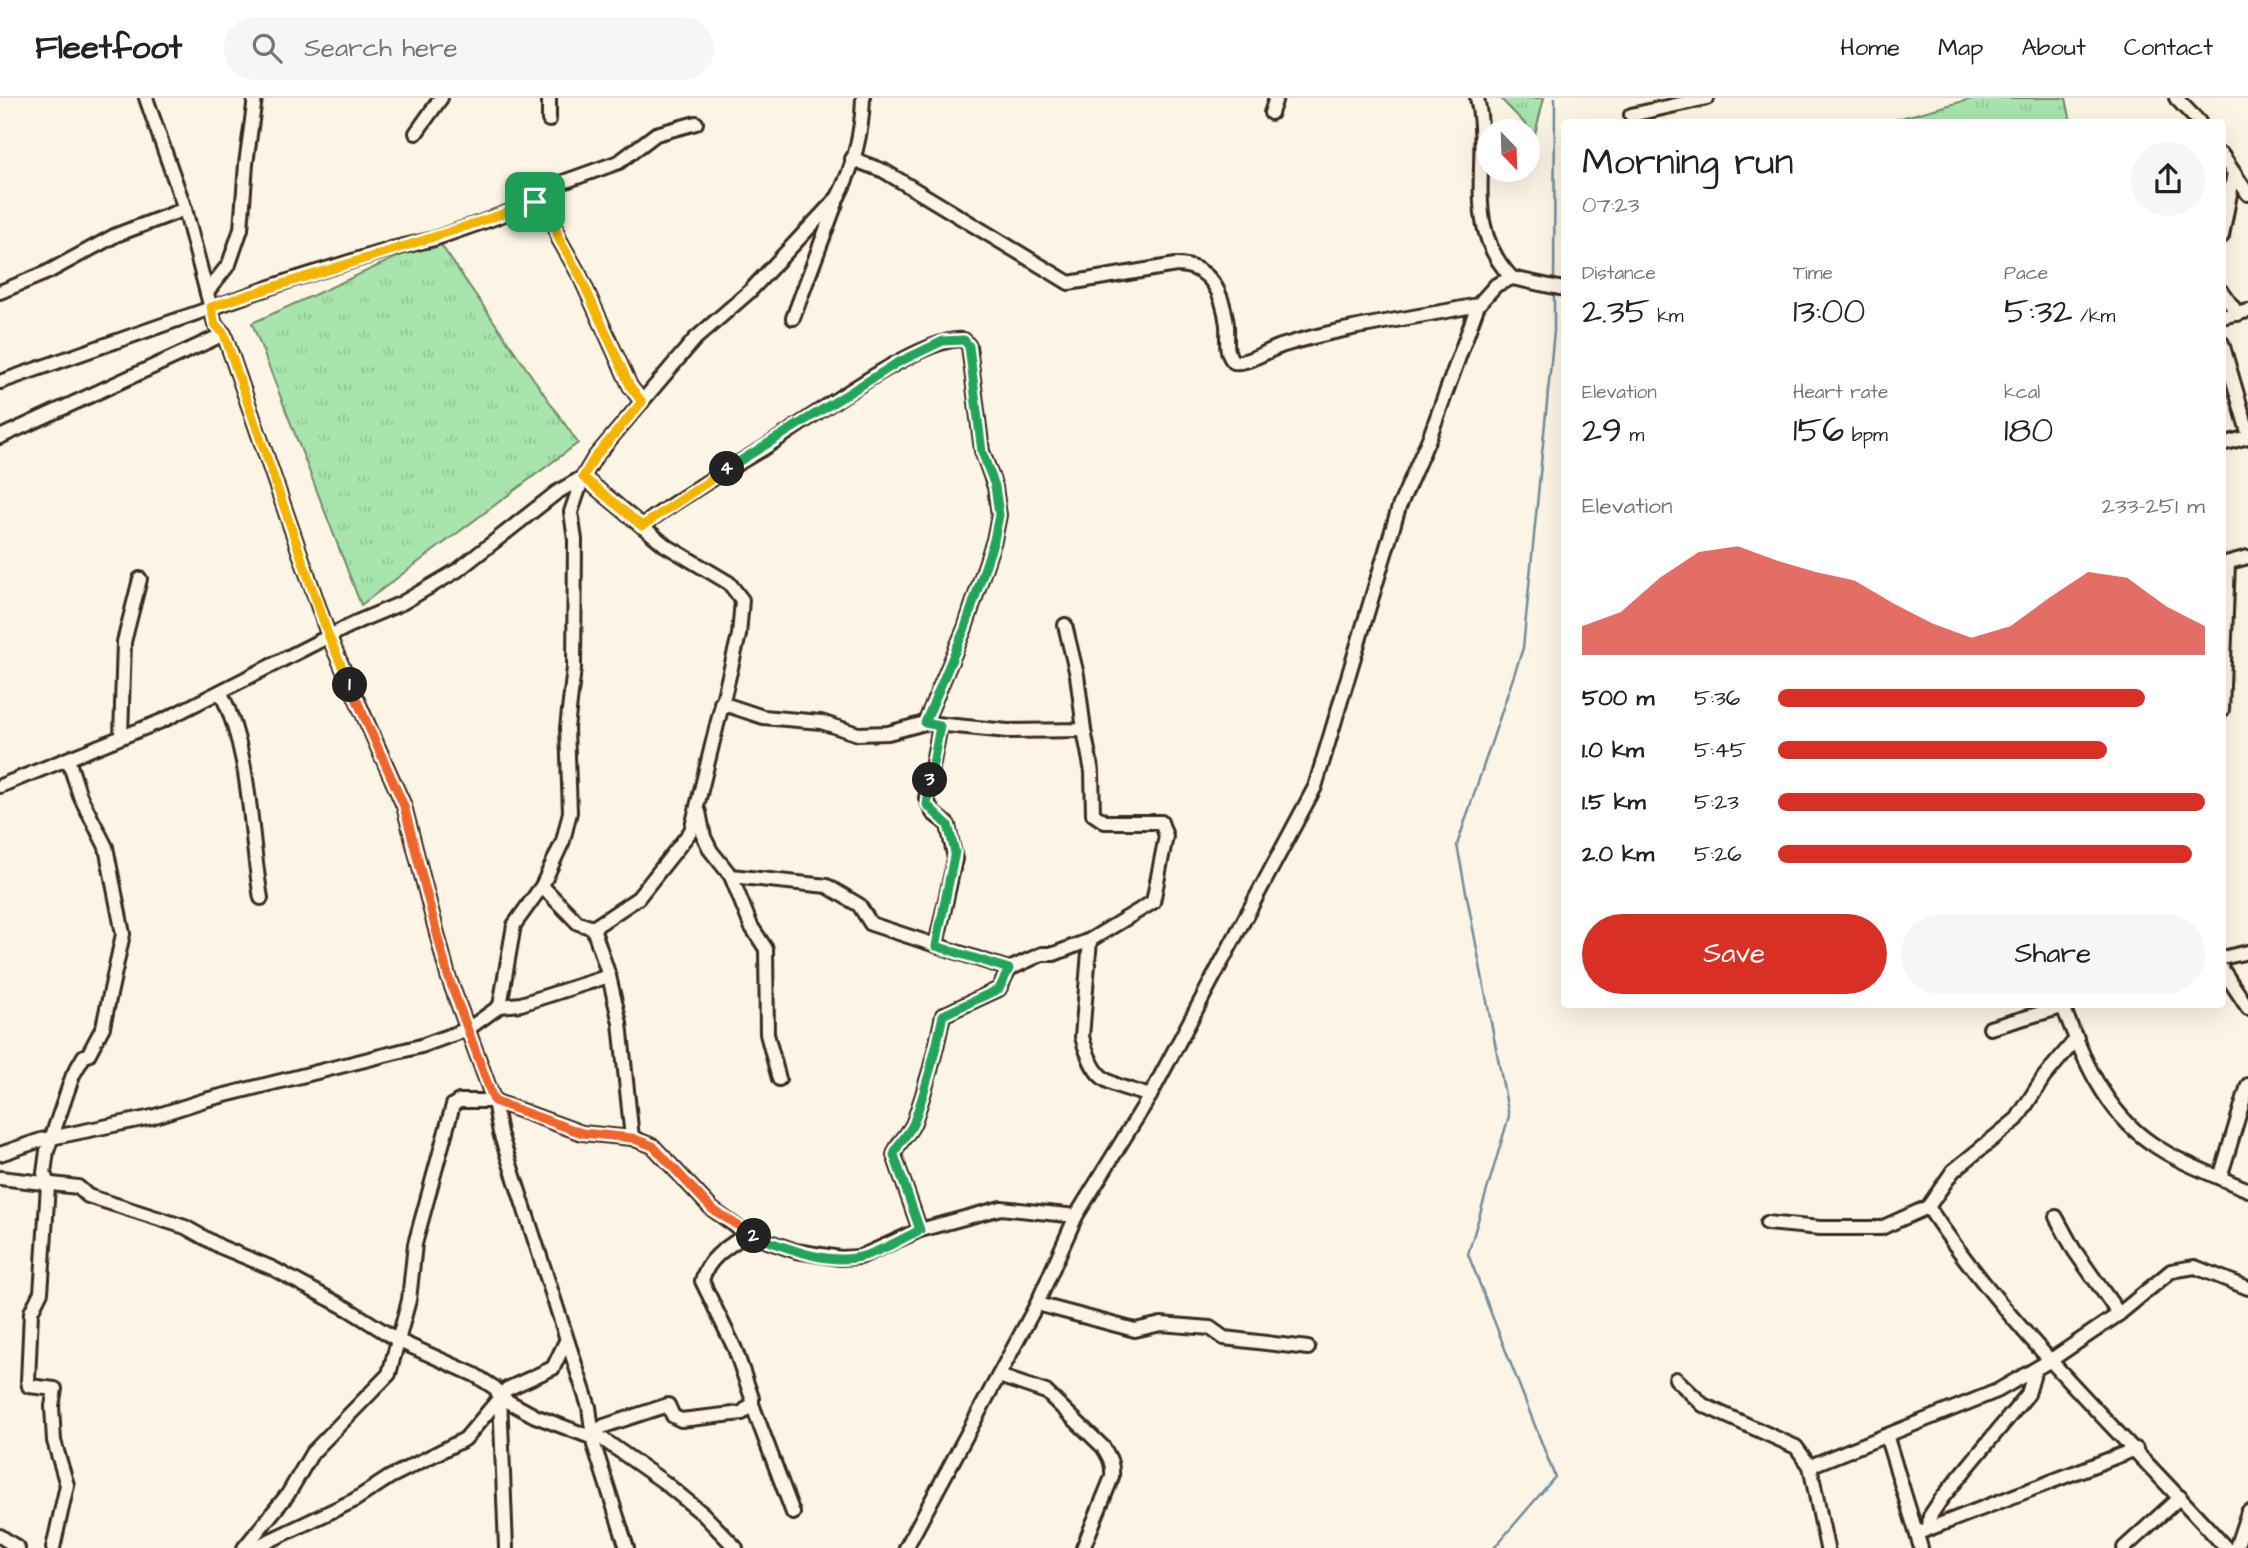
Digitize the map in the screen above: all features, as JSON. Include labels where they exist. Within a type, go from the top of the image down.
[{"type":"street","points":[[146,98],[185,209],[215,324],[224,334],[329,637],[404,806],[448,976],[494,1101],[500,1133],[589,1407],[594,1445],[627,1548]]},
{"type":"street","points":[[207,292],[229,264],[241,229],[246,164],[256,98]]},
{"type":"street","points":[[416,133],[441,98]]},
{"type":"street","points":[[548,120],[549,98]]},
{"type":"street","points":[[793,318],[848,178],[862,127],[863,98]]},
{"type":"street","points":[[1271,113],[1276,98]]},
{"type":"street","points":[[1477,98],[1484,126],[1480,212],[1487,243],[1496,262],[1512,278]]},
{"type":"street","points":[[1631,115],[1707,98]]},
{"type":"street","points":[[2176,98],[2196,119]]},
{"type":"street","points":[[0,382],[211,307],[391,249],[434,239],[535,202],[552,186],[619,162],[656,134],[696,123]]},
{"type":"street","points":[[852,159],[895,178],[1069,283],[1176,265],[1190,265],[1206,272],[1223,306],[1227,353],[1234,362],[1240,363],[1264,351],[1298,340],[1478,305]]},
{"type":"street","points":[[2226,161],[2248,194]]},
{"type":"street","points":[[2226,215],[2234,173]]},
{"type":"street","points":[[500,1006],[514,925],[542,886],[563,841],[570,812],[567,728],[574,668],[575,540],[572,512],[583,477],[595,457],[695,339],[750,292],[838,197],[848,178]]},
{"type":"street","points":[[544,192],[559,239],[580,276],[630,386],[642,402]]},
{"type":"street","points":[[0,292],[48,272],[116,235],[185,209]]},
{"type":"street","points":[[906,1548],[1037,1304],[1076,1216],[1150,1096],[1315,787],[1399,507],[1430,436],[1478,305],[1496,285],[1512,278],[1561,288]]},
{"type":"street","points":[[2226,296],[2243,312]]},
{"type":"street","points":[[0,437],[224,334]]},
{"type":"street","points":[[642,526],[744,458],[897,363],[943,341],[964,340],[969,346],[982,452],[995,486],[999,515],[994,540],[965,628],[925,723]]},
{"type":"street","points":[[2226,357],[2248,432]]},
{"type":"street","points":[[2226,443],[2248,437]]},
{"type":"street","points":[[0,786],[221,693],[402,603],[458,570],[556,493],[583,477]]},
{"type":"street","points":[[583,477],[694,565],[729,583],[742,600],[736,654],[699,804],[684,843],[638,898],[593,928]]},
{"type":"street","points":[[556,493],[572,512]]},
{"type":"street","points":[[2226,564],[2248,557]]},
{"type":"street","points":[[121,736],[124,642],[140,579]]},
{"type":"street","points":[[731,876],[827,886],[859,905],[871,925],[1009,969],[1090,940],[1153,902],[1166,836],[1161,822],[1105,822],[1093,814],[1092,772],[1077,675],[1065,625]]},
{"type":"street","points":[[221,693],[236,728],[250,801],[261,898]]},
{"type":"street","points":[[722,704],[763,717],[821,722],[858,734],[888,733],[925,723],[1009,731],[1084,730]]},
{"type":"street","points":[[936,946],[955,859],[948,825],[933,813],[926,798],[940,726]]},
{"type":"street","points":[[53,1548],[67,1485],[54,1441],[52,1406],[55,1389],[29,1386],[28,1381],[31,1312],[41,1292],[48,1185],[44,1180],[44,1162],[73,1075],[91,1050],[107,1016],[123,934],[106,848],[80,796],[68,759]]},
{"type":"street","points":[[699,804],[704,837],[731,876],[751,926],[768,957],[765,994],[767,1034],[779,1079]]},
{"type":"street","points":[[542,886],[578,923],[593,928]]},
{"type":"street","points":[[593,928],[609,976],[620,1023],[632,1138]]},
{"type":"street","points":[[1090,940],[1082,1037],[1086,1051],[1097,1075],[1105,1081],[1150,1096]]},
{"type":"street","points":[[2226,957],[2248,952]]},
{"type":"street","points":[[920,1230],[894,1155],[896,1146],[915,1121],[933,1064],[943,1015],[999,989],[1009,969]]},
{"type":"street","points":[[2226,975],[2248,1008]]},
{"type":"street","points":[[0,1154],[54,1138],[152,1117],[205,1100],[354,1065],[468,1029],[500,1006],[521,1004],[609,976]]},
{"type":"street","points":[[1990,1028],[2055,1008]]},
{"type":"street","points":[[2066,1008],[2099,1088],[2131,1126],[2151,1144],[2248,1190]]},
{"type":"street","points":[[1767,1223],[1846,1229],[1881,1228],[1928,1207],[1953,1171],[2017,1119],[2044,1077],[2077,1038]]},
{"type":"street","points":[[2220,1178],[2248,1084]]},
{"type":"street","points":[[244,1548],[288,1494],[313,1453],[385,1381],[409,1300],[415,1244],[453,1105],[459,1101],[494,1101],[582,1133],[632,1138],[653,1146],[712,1209],[747,1234],[796,1251],[840,1258],[860,1257],[920,1230],[1001,1208],[1076,1216]]},
{"type":"street","points":[[0,1178],[78,1187],[88,1196],[185,1227],[221,1247],[272,1268],[348,1309],[399,1341],[475,1375],[495,1388],[500,1397],[506,1548]]},
{"type":"street","points":[[1928,1207],[1966,1265],[2227,1548]]},
{"type":"street","points":[[2056,1217],[2074,1250],[2119,1314]]},
{"type":"street","points":[[747,1234],[716,1257],[704,1272],[702,1281],[735,1349],[752,1405],[793,1513]]},
{"type":"street","points":[[1810,1466],[1887,1438],[1997,1391],[2051,1360],[2119,1314],[2171,1270],[2183,1266],[2195,1267],[2248,1288]]},
{"type":"street","points":[[1037,1304],[1135,1330],[1161,1324],[1210,1328],[1224,1338],[1308,1348]]},
{"type":"street","points":[[254,1548],[353,1501],[390,1477],[465,1439],[510,1388],[553,1368],[566,1340]]},
{"type":"street","points":[[1921,1548],[1930,1516],[2028,1394],[2035,1370]]},
{"type":"street","points":[[999,1376],[1046,1392],[1110,1457],[1113,1465],[1112,1477],[1083,1548]]},
{"type":"street","points":[[1676,1379],[1703,1405],[1788,1441],[1810,1466],[1827,1548]]},
{"type":"street","points":[[500,1397],[569,1431],[588,1436],[604,1426],[668,1405],[673,1416],[685,1420],[742,1413],[752,1405]]},
{"type":"street","points":[[594,1433],[664,1482],[703,1514],[734,1547]]},
{"type":"street","points":[[1887,1438],[1902,1495],[1924,1530]]},
{"type":"street","points":[[1924,1530],[2136,1449]]},
{"type":"street","points":[[2124,1548],[2180,1497]]},
{"type":"street","points":[[2236,1548],[2248,1512]]},
{"type":"street","points":[[0,1536],[18,1548]]},
{"type":"green space","points":[[1500,98],[1544,98],[1539,119],[1520,119]]},
{"type":"green space","points":[[1975,98],[2066,98],[2070,119],[1897,119]]},
{"type":"green space","points":[[437,239],[578,443],[361,605],[252,323]]},
{"type":"waterway","points":[[1554,284],[1555,98]]},
{"type":"waterway","points":[[1494,1548],[1555,1477],[1468,1254],[1509,1116],[1457,845],[1523,648],[1554,331],[1554,290]]},
{"type":"route","points":[[544,192],[559,239],[580,276],[630,386],[642,402],[595,457],[583,477],[642,526],[686,495],[897,363],[953,338],[964,340],[969,346],[982,452],[995,486],[999,515],[994,540],[965,628],[943,686],[925,723],[940,726],[926,798],[933,813],[948,825],[955,852],[951,885],[936,946],[1009,969],[999,989],[963,1003],[943,1015],[933,1064],[915,1121],[896,1146],[894,1155],[920,1230],[860,1257],[840,1258],[796,1251],[747,1234],[712,1209],[653,1146],[632,1138],[606,1138],[582,1133],[494,1101],[448,976],[404,806],[329,637],[224,334],[215,324],[211,307],[391,249],[434,239],[535,202],[544,192]]}]
